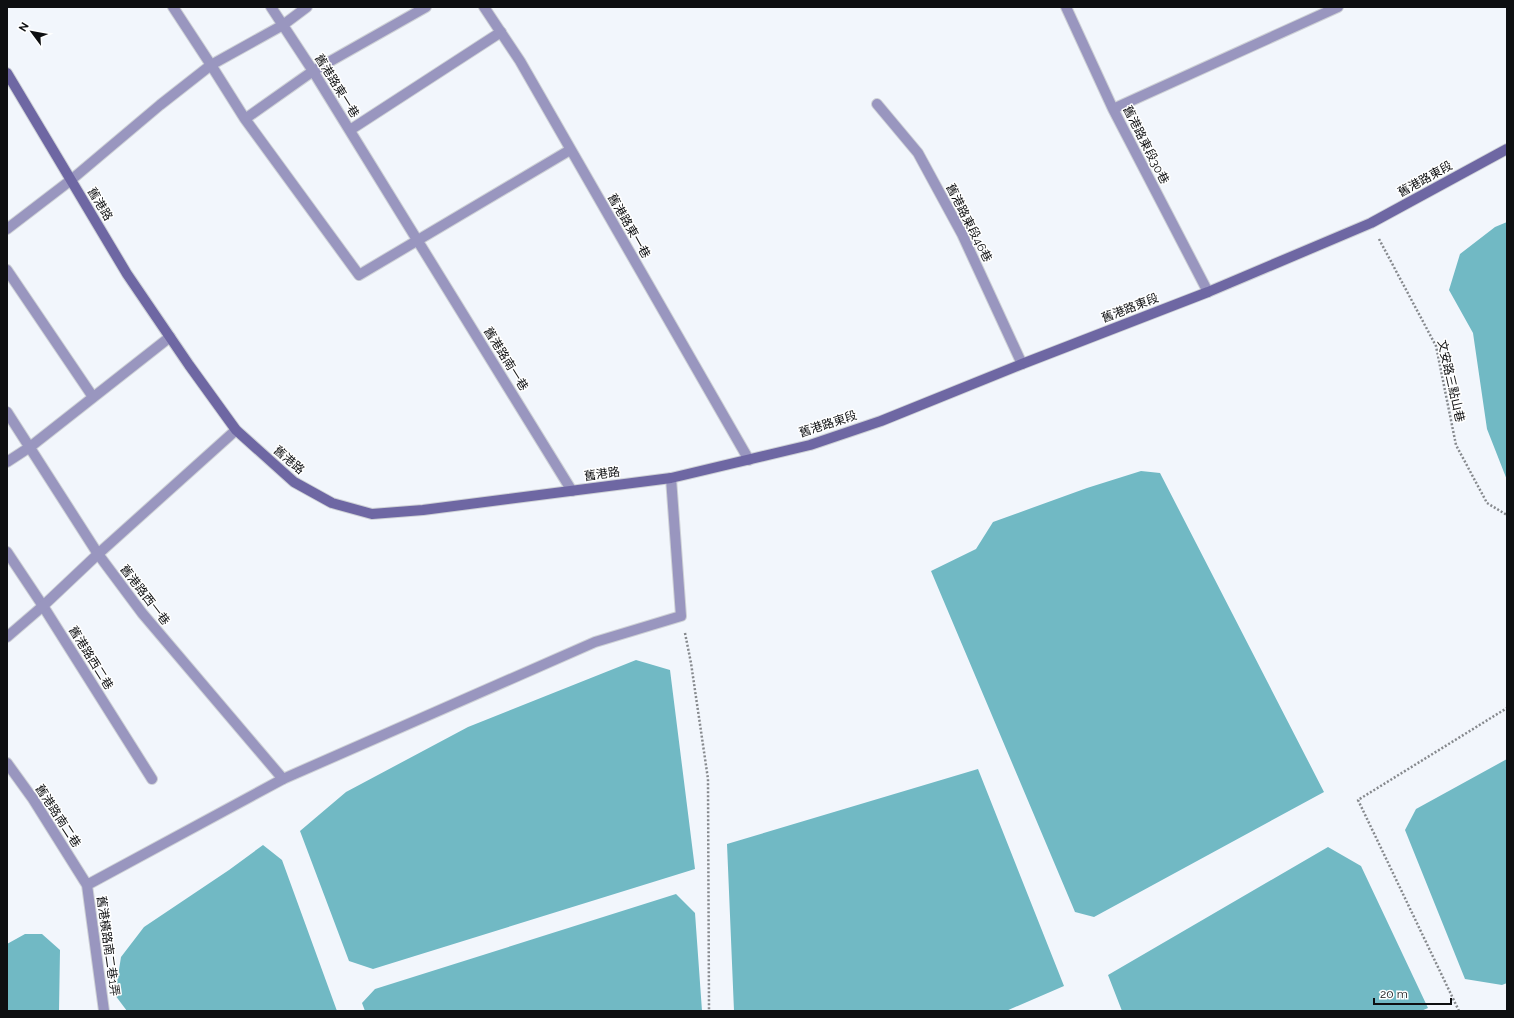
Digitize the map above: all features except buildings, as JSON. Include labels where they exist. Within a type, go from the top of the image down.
[{"type":"street","points":[[173,7],[245,119],[360,275],[570,150]]},
{"type":"street","name":"舊港路東一巷","points":[[271,7],[313,71],[418,241]]},
{"type":"street","points":[[7,228],[71,180],[160,105],[211,65],[283,25],[307,7]]},
{"type":"street","points":[[245,119],[313,71],[426,7]]},
{"type":"street","name":"舊港路東一巷","points":[[484,7],[520,61],[749,460]]},
{"type":"street","name":"舊港路東段30巷","points":[[1066,7],[1112,109],[1208,292]]},
{"type":"street","points":[[1112,109],[1338,7]]},
{"type":"street","points":[[350,130],[501,32]]},
{"type":"street","name":"舊港路","points":[[7,73],[127,274],[236,430],[294,482],[332,503],[372,514],[423,510],[671,478],[749,460]]},
{"type":"street","name":"舊港路東段46巷","points":[[877,104],[918,153],[962,234],[1022,364]]},
{"type":"street","name":"舊港路東段","points":[[749,460],[810,445],[881,421],[1022,364],[1208,292],[1371,223],[1507,149]]},
{"type":"street","name":"舊港路南一巷","points":[[418,241],[572,491]]},
{"type":"street","points":[[7,270],[93,397]]},
{"type":"street","points":[[7,462],[30,447],[170,337]]},
{"type":"street","name":"舊港路西一巷","points":[[7,412],[98,554],[142,613],[283,779]]},
{"type":"street","points":[[7,636],[43,606],[98,554],[236,430]]},
{"type":"street","points":[[87,885],[283,779],[595,642],[681,616],[671,478]]},
{"type":"street","name":"舊港路西二巷","points":[[7,552],[43,606],[152,779]]},
{"type":"street","name":"舊港路南二巷","points":[[7,763],[87,885]]},
{"type":"street","name":"舊港橫路南二巷1弄","points":[[87,885],[104,1011]]},
{"type":"path","name":"文安路三點山巷","points":[[1371,223],[1436,346],[1456,445],[1487,503],[1507,515]]},
{"type":"path","points":[[681,616],[691,662],[708,779],[709,1011]]},
{"type":"path","points":[[1459,1011],[1358,800],[1507,708]]},
{"type":"water","points":[[1507,222],[1507,480],[1487,429],[1473,333],[1449,290],[1460,254],[1495,227]]},
{"type":"water","points":[[1141,471],[1160,473],[1324,792],[1094,917],[1075,912],[931,571],[976,549],[993,522],[1087,488]]},
{"type":"water","points":[[636,660],[670,670],[695,869],[373,969],[349,961],[300,831],[346,792],[468,727]]},
{"type":"water","points":[[1507,759],[1507,983],[1502,985],[1465,979],[1405,830],[1416,809]]},
{"type":"water","points":[[978,769],[1064,986],[1006,1011],[734,1011],[727,844]]},
{"type":"water","points":[[263,845],[282,860],[337,1011],[127,1011],[115,995],[121,957],[144,927],[229,870]]},
{"type":"water","points":[[1328,847],[1361,866],[1428,1008],[1421,1011],[1122,1011],[1108,975]]},
{"type":"water","points":[[676,894],[695,913],[702,1011],[365,1011],[362,1003],[375,989]]},
{"type":"water","points":[[25,934],[42,934],[60,950],[59,1011],[7,1011],[7,944]]}]
